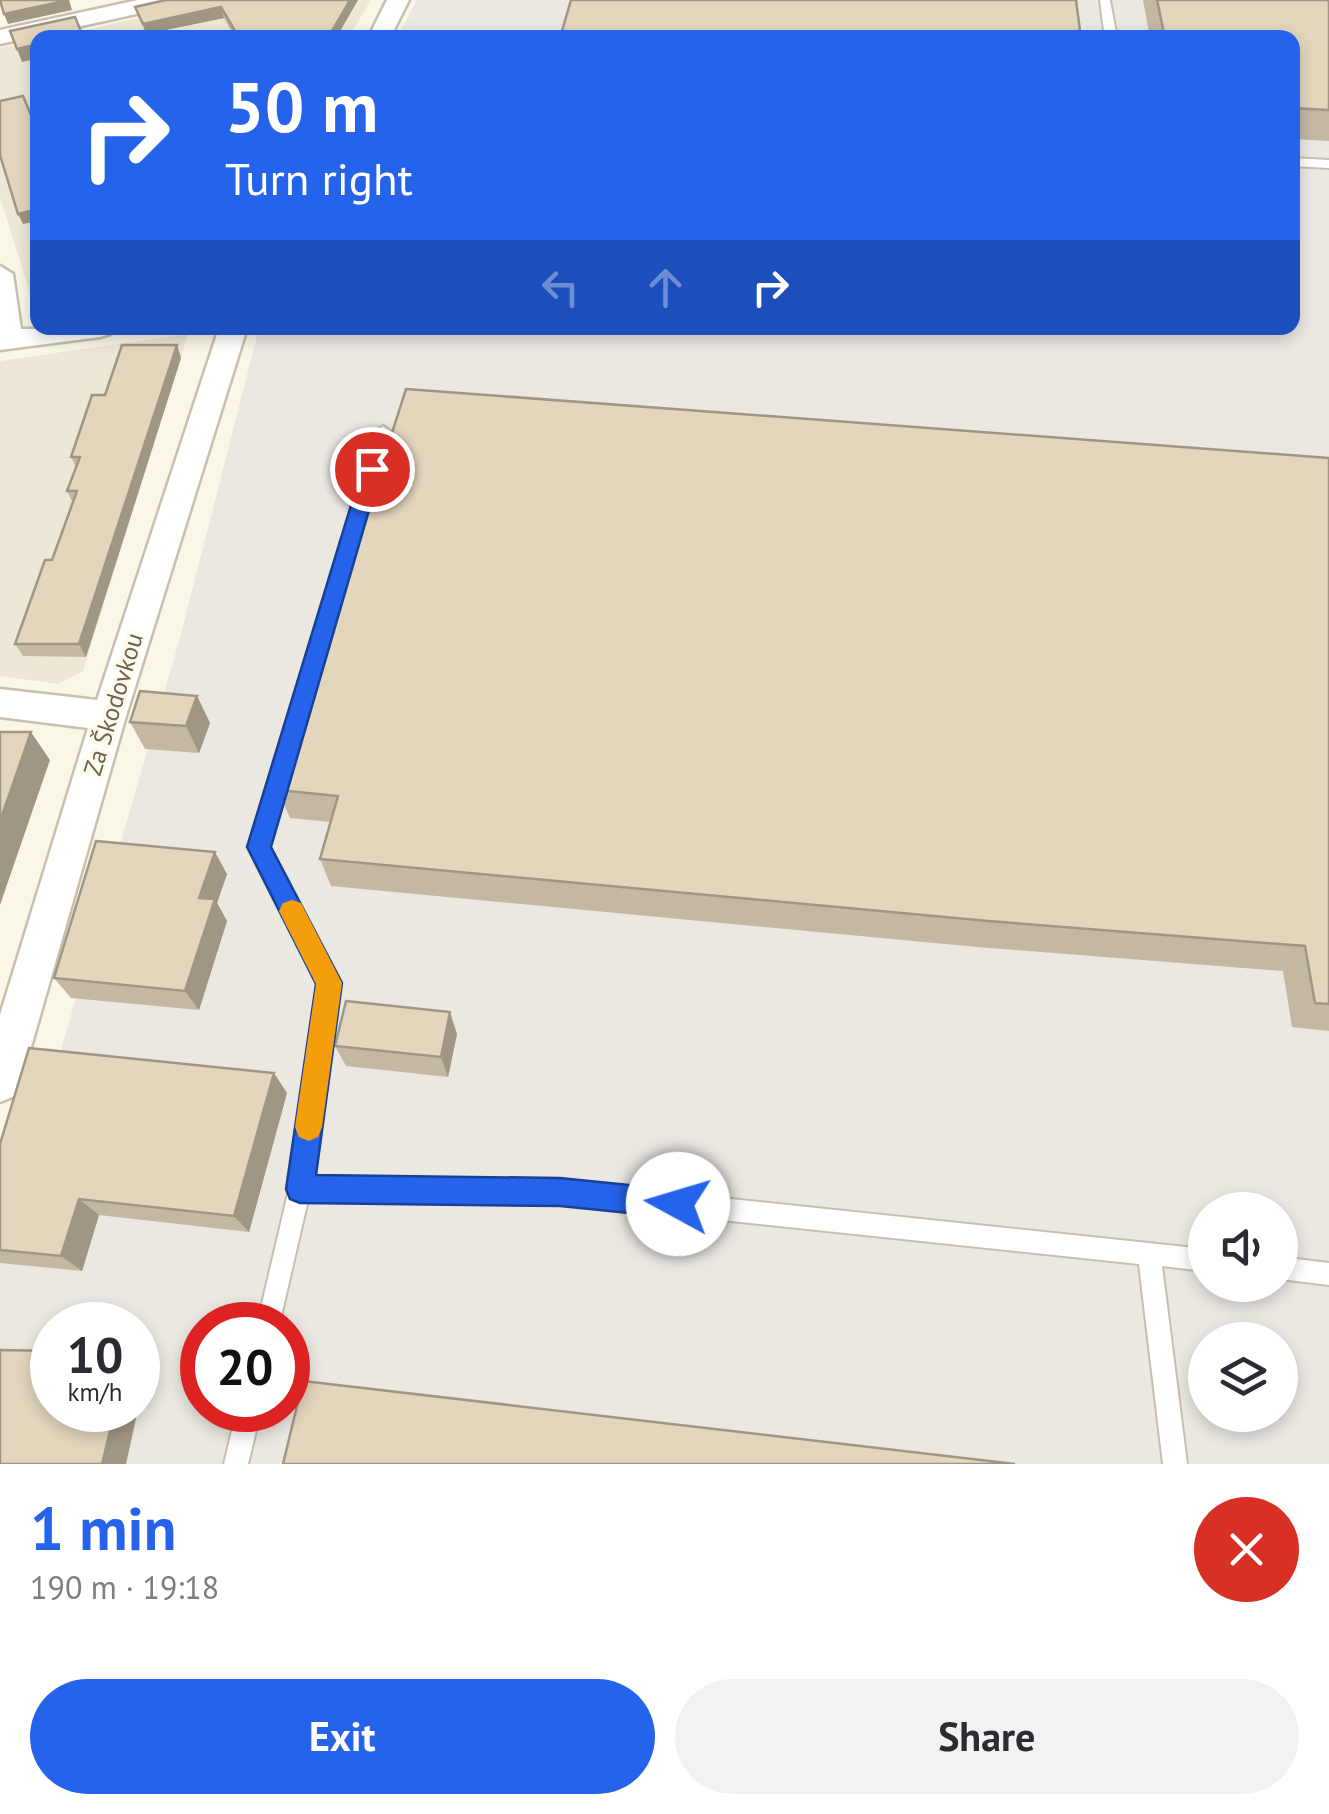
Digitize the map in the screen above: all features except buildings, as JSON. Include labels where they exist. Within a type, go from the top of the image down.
[{"type":"street","points":[[32,30],[168,0]]},
{"type":"street","points":[[382,30],[398,0]]},
{"type":"street","points":[[0,37],[30,30]]},
{"type":"street","points":[[0,274],[6,297],[4,340],[44,335]]},
{"type":"street","name":"Za Škodovkou","points":[[0,1082],[109,716],[231,335]]},
{"type":"street","points":[[0,703],[109,716]]},
{"type":"lane","points":[[1105,0],[1110,30]]},
{"type":"lane","points":[[1300,162],[1329,164]]},
{"type":"lane","points":[[273,1302],[300,1189],[329,983],[259,847],[383,431]]},
{"type":"lane","points":[[300,1189],[560,1192],[1188,1258]]},
{"type":"lane","points":[[1149,1254],[1176,1464]]},
{"type":"lane","points":[[1298,1270],[1329,1274]]},
{"type":"lane","points":[[236,1464],[244,1432]]},
{"type":"shaded area","points":[[218,0],[371,0],[353,30],[85,30]]},
{"type":"shaded area","points":[[417,0],[1329,0],[1329,1464],[0,1464],[0,1261],[181,634],[257,335],[1300,335],[1300,30],[401,30]]},
{"type":"shaded area","points":[[30,42],[30,293],[0,197],[0,48]]},
{"type":"shaded area","points":[[188,335],[83,671],[58,684],[0,676],[0,361]]},
{"type":"slow traffic","points":[[292,911],[329,983],[309,1127]]},
{"type":"route","points":[[372,469],[259,847],[329,983],[300,1189],[560,1192],[678,1204]]}]
